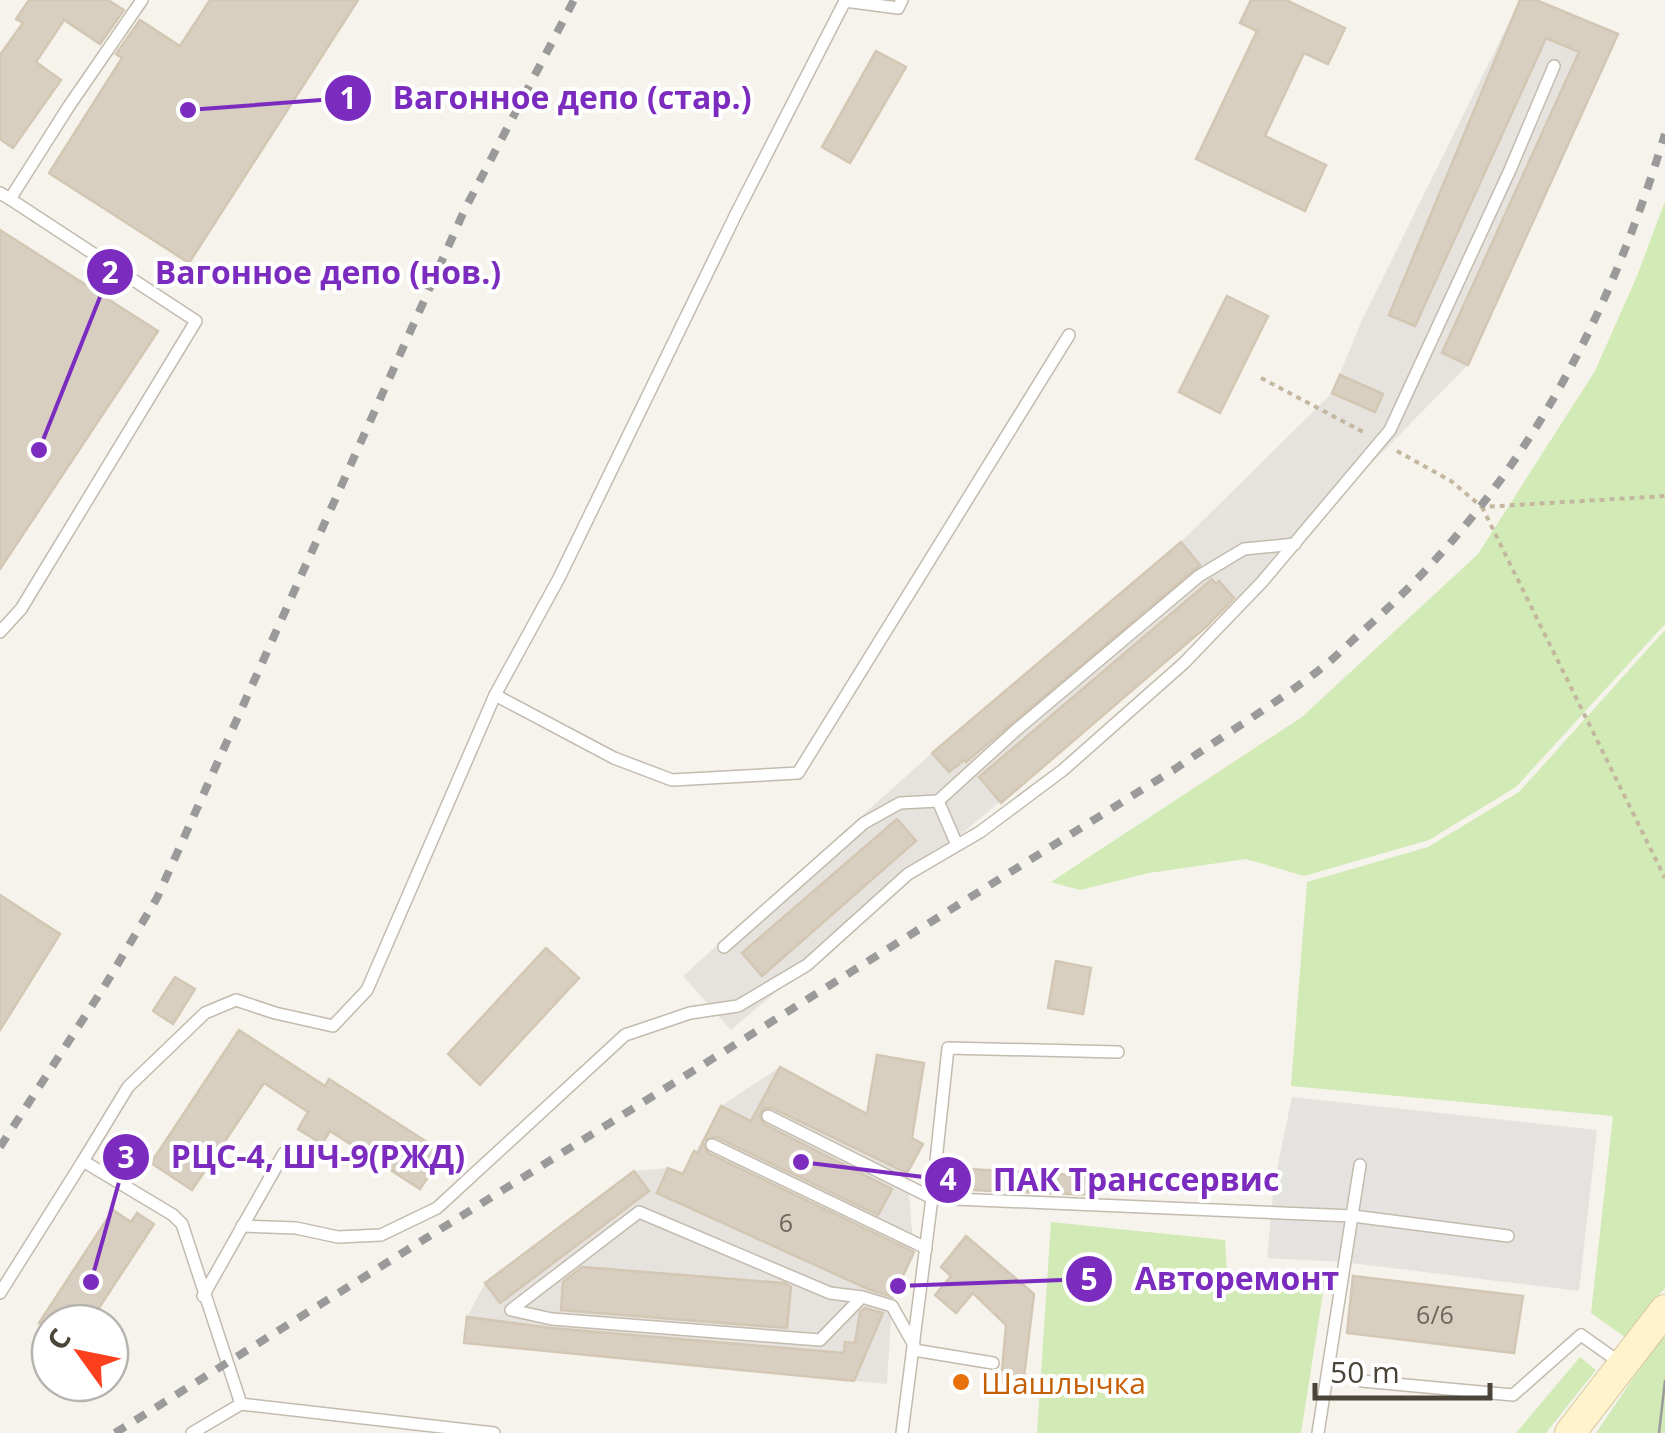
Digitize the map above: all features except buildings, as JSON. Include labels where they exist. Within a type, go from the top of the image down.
[{"type":"main road","points":[[1570,1433],[1665,1310]]},
{"type":"lane","points":[[0,632],[21,609],[196,321],[5,196],[142,0]]},
{"type":"lane","points":[[0,1293],[128,1087],[206,1013],[236,1000],[275,1014],[333,1026],[367,990],[495,695],[559,578],[736,214],[845,1],[898,8],[902,0]]},
{"type":"lane","points":[[242,1226],[296,1228],[338,1237],[381,1235],[438,1208],[625,1035],[690,1013],[738,1006],[807,965],[908,874],[1063,770],[1157,687],[1262,582],[1390,430],[1554,66]]},
{"type":"lane","points":[[495,695],[614,758],[672,780],[798,772],[1070,335]]},
{"type":"lane","points":[[724,946],[864,822],[900,803],[938,801],[1199,576],[1244,549],[1295,544]]},
{"type":"lane","points":[[938,801],[956,845]]},
{"type":"lane","points":[[902,1433],[948,1048],[1118,1052]]},
{"type":"lane","points":[[768,1116],[932,1198],[1353,1216],[1508,1236]]},
{"type":"lane","points":[[712,1145],[926,1248]]},
{"type":"lane","points":[[203,1296],[284,1153]]},
{"type":"lane","points":[[83,1161],[182,1224],[241,1404]]},
{"type":"lane","points":[[1318,1433],[1360,1166]]},
{"type":"lane","points":[[862,1297],[820,1340],[552,1318],[512,1310],[640,1212],[830,1293],[862,1297],[892,1306],[914,1348]]},
{"type":"lane","points":[[1362,1381],[1513,1396],[1581,1335],[1622,1364]]},
{"type":"lane","points":[[914,1348],[992,1363]]},
{"type":"lane","points":[[192,1433],[241,1404],[423,1429],[494,1433]]},
{"type":"path","points":[[1261,378],[1451,481],[1482,507],[1665,878]]},
{"type":"path","points":[[1482,507],[1665,496]]},
{"type":"shaded area","points":[[1520,0],[1536,0],[1618,34],[1468,365],[1236,601],[731,1030],[683,976],[932,753],[1181,542],[1332,393],[1362,320]]},
{"type":"shaded area","points":[[780,1067],[923,1144],[907,1173],[914,1251],[892,1300],[887,1384],[464,1343],[467,1317],[485,1283],[634,1171],[668,1168],[683,1174],[721,1106]]},
{"type":"shaded area","points":[[1292,1097],[1597,1130],[1579,1291],[1343,1262],[1267,1258],[1274,1183]]},
{"type":"green space","points":[[1665,201],[1665,624],[1516,787],[1429,840],[1304,876],[1246,859],[1149,873],[1080,890],[1051,882],[1302,717],[1478,554],[1595,371]]},
{"type":"green space","points":[[1665,630],[1665,1288],[1625,1337],[1591,1313],[1613,1116],[1291,1086],[1307,882],[1428,847],[1519,792]]},
{"type":"green space","points":[[1051,1222],[1225,1240],[1227,1272],[1325,1280],[1301,1433],[1037,1433]]},
{"type":"green space","points":[[1664,1333],[1665,1433],[1596,1433]]},
{"type":"green space","points":[[1580,1357],[1596,1370],[1546,1433],[1516,1433]]},
{"type":"tram line","points":[[1659,1433],[1665,1381]]},
{"type":"railway","points":[[0,1147],[157,898],[465,209],[574,0]]},
{"type":"railway","points":[[115,1433],[1175,769],[1327,664],[1420,576],[1469,521],[1551,403],[1615,275],[1665,134]]},
{"type":"place","name":"Вагонное депо (стар.)","points":[[188,110]]},
{"type":"place","name":"Вагонное депо (нов.)","points":[[39,450]]},
{"type":"place","name":"ПАК Транссервис","points":[[801,1162]]},
{"type":"place","name":"РЦС-4, ШЧ-9(РЖД)","points":[[91,1282]]},
{"type":"place","name":"Авторемонт","points":[[898,1286]]},
{"type":"place","name":"Шашлычка","points":[[961,1382]]}]
